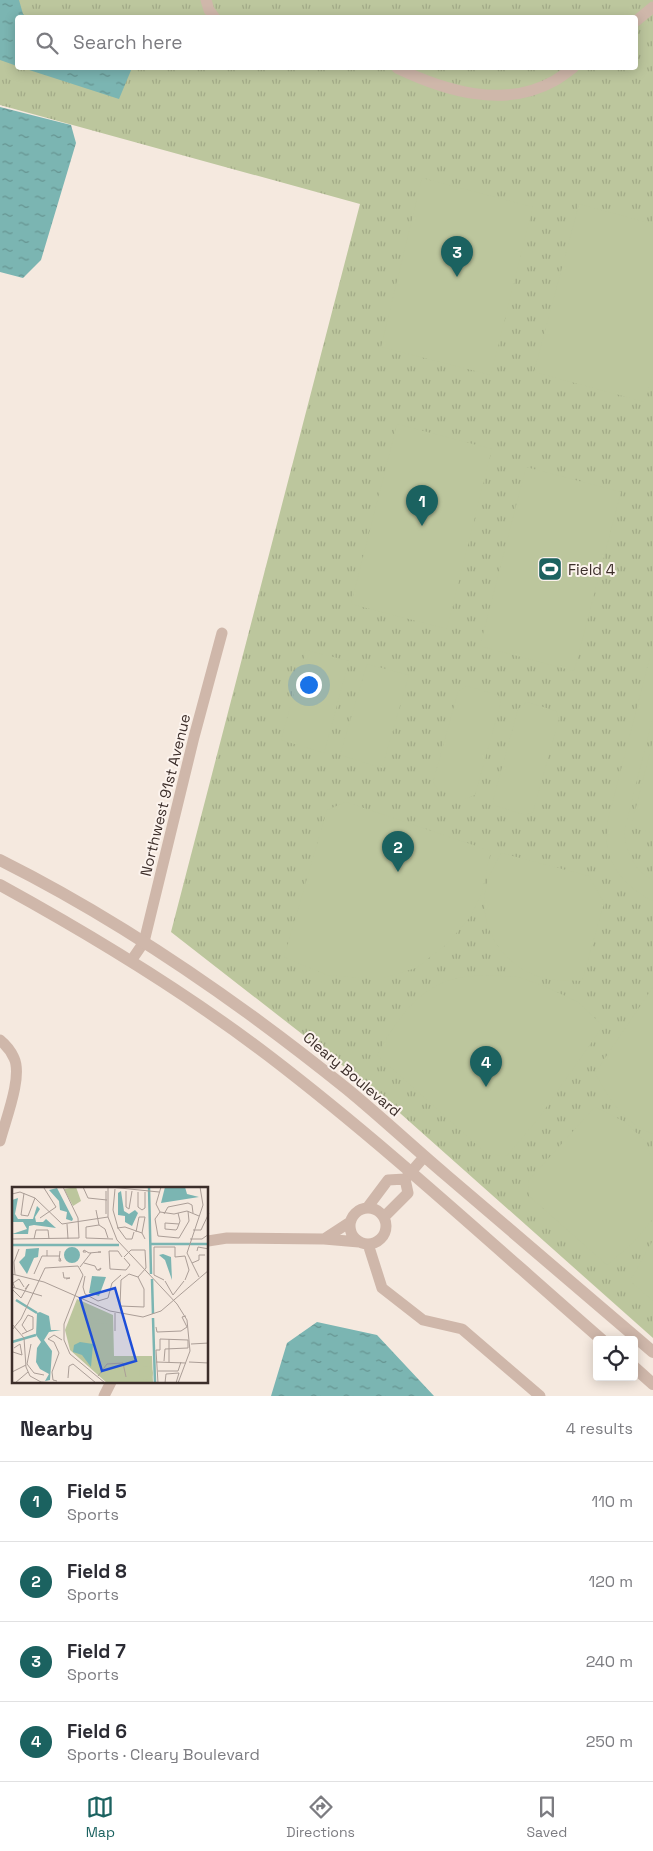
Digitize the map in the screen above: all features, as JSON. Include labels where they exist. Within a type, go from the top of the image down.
[{"type":"street","points":[[206,0],[213,15]]},
{"type":"street","points":[[638,19],[653,7]]},
{"type":"street","points":[[402,70],[446,88],[484,96],[526,92],[553,81],[570,70]]},
{"type":"street","name":"Northwest 91st Avenue","points":[[131,961],[144,942],[194,737],[222,633]]},
{"type":"street","name":"Cleary Boulevard","points":[[0,860],[63,894],[144,942],[280,1036],[350,1091],[653,1352]]},
{"type":"street","points":[[0,885],[131,961],[200,1006],[269,1056],[324,1100],[408,1176],[597,1336]]},
{"type":"street","points":[[0,1040],[8,1047],[15,1059],[16,1072],[14,1088],[0,1141]]},
{"type":"street","points":[[384,1217],[408,1193],[408,1176],[424,1156]]},
{"type":"street","points":[[367,1208],[388,1180],[408,1176]]},
{"type":"street","points":[[209,1241],[227,1238],[324,1238],[363,1243],[378,1242],[385,1233],[386,1222],[377,1210],[367,1208],[356,1212],[350,1222],[324,1238]]},
{"type":"street","points":[[350,1222],[351,1233],[363,1243],[382,1288],[423,1320],[462,1329],[540,1396]]},
{"type":"street","points":[[638,1371],[653,1384]]},
{"type":"street","points":[[104,1396],[110,1384]]},
{"type":"green space","points":[[0,0],[653,0],[653,1338],[374,1090],[171,932],[360,204],[0,105]]},
{"type":"green space","points":[[422,178],[533,207],[491,375],[381,347]]},
{"type":"green space","points":[[579,204],[653,224],[653,372],[645,402],[534,372]]},
{"type":"green space","points":[[397,424],[492,449],[447,629],[351,604]]},
{"type":"green space","name":"Field 4","points":[[526,467],[621,492],[574,671],[480,646]]},
{"type":"green space","points":[[653,645],[653,717],[624,832],[632,860],[640,871],[653,880],[653,901],[637,891],[622,878],[612,862],[607,838],[608,820]]},
{"type":"green space","points":[[306,650],[349,661],[324,753],[281,740]]},
{"type":"green space","points":[[367,664],[409,675],[382,768],[340,755]]},
{"type":"green space","points":[[467,686],[498,695],[501,702],[475,795],[465,799],[438,790],[433,782],[458,692]]},
{"type":"green space","points":[[527,702],[556,711],[559,719],[533,812],[525,815],[496,806],[493,800],[518,709]]},
{"type":"green space","points":[[653,740],[653,833],[631,827]]},
{"type":"green space","points":[[346,802],[491,851],[482,892],[471,916],[447,944],[416,968],[384,978],[359,978],[327,975],[284,957],[327,810]]},
{"type":"green space","points":[[501,853],[589,876],[604,903],[582,981],[552,980],[532,974],[517,966],[505,955],[495,941],[488,926],[485,894],[489,877]]},
{"type":"green space","points":[[485,975],[518,977],[544,986],[578,1002],[603,1026],[538,1119],[507,1156],[487,1154],[377,1055],[399,1020],[429,990],[454,979]]},
{"type":"green space","points":[[653,987],[653,1134],[633,1123],[618,1109],[595,1073]]},
{"type":"green space","points":[[595,1107],[625,1122],[645,1141],[653,1161],[653,1219],[633,1243],[607,1265],[529,1196],[528,1181]]},
{"type":"green space","points":[[653,1240],[653,1301],[630,1281]]},
{"type":"water","points":[[0,0],[19,0],[24,15],[15,15],[15,65],[0,60]]},
{"type":"water","points":[[29,70],[131,70],[119,99]]},
{"type":"water","points":[[0,107],[71,125],[76,143],[41,260],[23,278],[0,272]]},
{"type":"water","points":[[317,1322],[377,1335],[434,1396],[271,1396],[287,1343]]},
{"type":"place","name":"Field 7","points":[[457,277]]},
{"type":"place","name":"Field 5","points":[[422,526]]},
{"type":"place","name":"Field 4","points":[[550,569]]},
{"type":"place","name":"Field 8","points":[[398,872]]},
{"type":"place","name":"Field 6","points":[[486,1087]]}]
